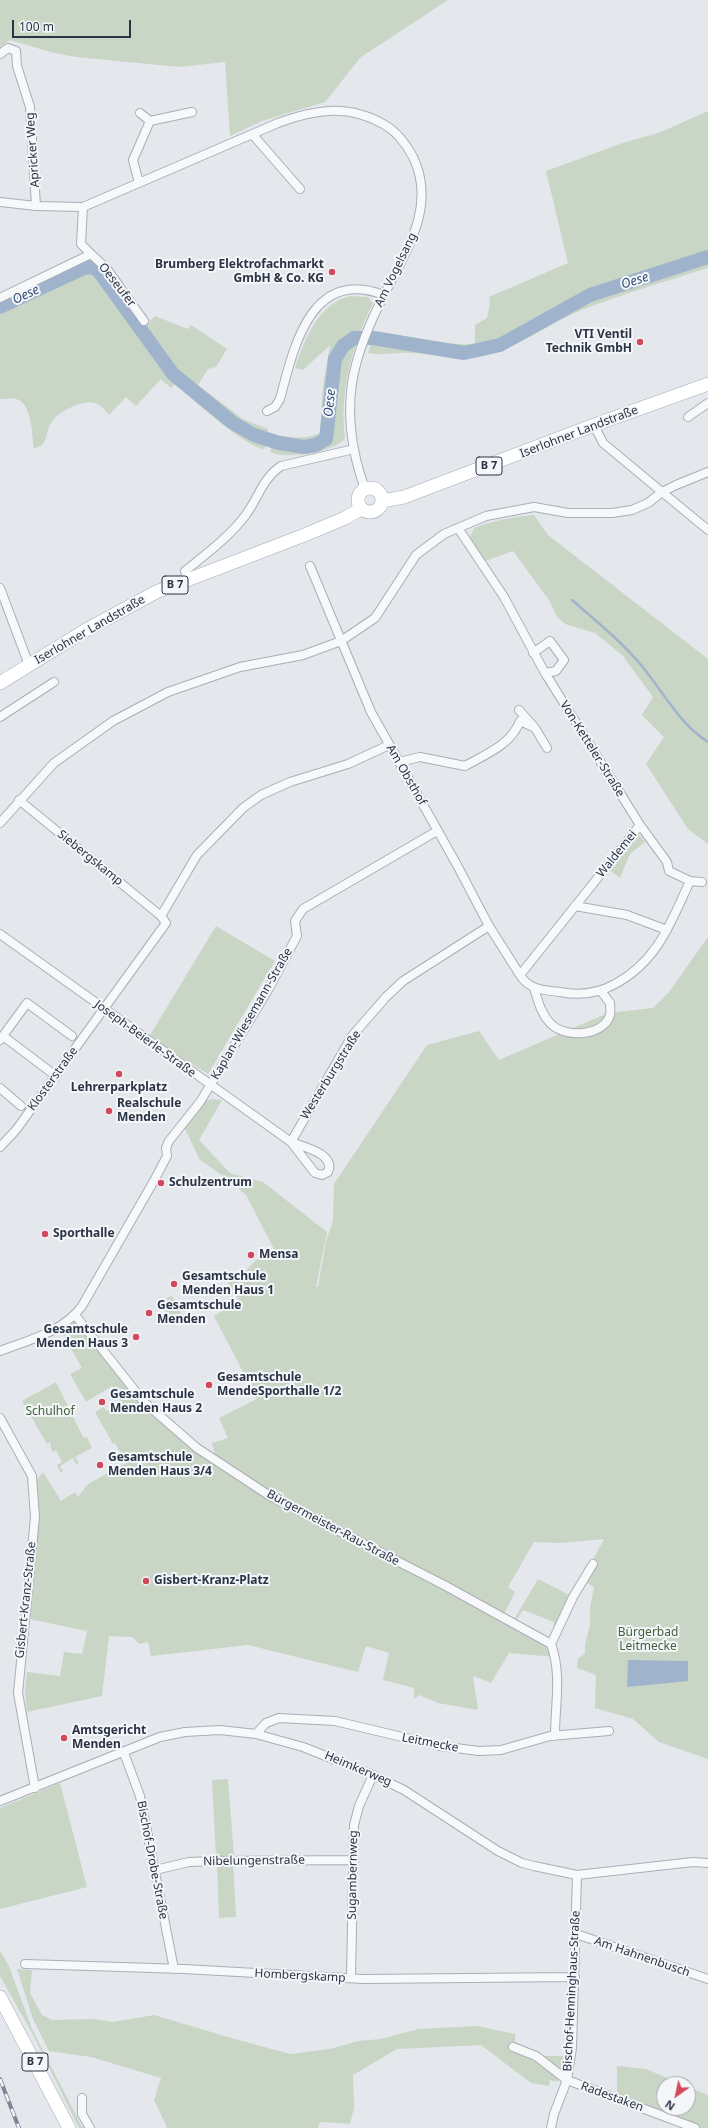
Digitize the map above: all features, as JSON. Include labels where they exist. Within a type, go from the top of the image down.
[{"type":"main road","name":"Iserlohner Landstraße","points":[[382,501],[411,494],[708,384]]},
{"type":"main road","points":[[361,508],[358,504],[358,496],[365,489],[371,488],[378,491],[382,501]]},
{"type":"main road","name":"B 7","points":[[361,508],[366,512],[374,512],[381,506],[382,501]]},
{"type":"main road","name":"Iserlohner Landstraße","points":[[0,683],[136,602],[188,580],[302,536],[345,518],[361,508]]},
{"type":"main road","name":"B 7","points":[[0,1997],[69,2128]]},
{"type":"street","name":"Apricker Weg","points":[[0,54],[8,48],[14,49],[30,108],[36,206]]},
{"type":"street","name":"Am Vogelsang","points":[[83,207],[297,117],[339,110],[365,115],[387,126],[408,147],[420,178],[422,195],[421,214],[406,254],[384,295],[361,347],[352,384],[350,415],[354,449],[365,489]]},
{"type":"street","points":[[150,121],[192,112]]},
{"type":"street","points":[[140,113],[150,121]]},
{"type":"street","points":[[139,183],[134,160],[150,121]]},
{"type":"street","points":[[253,135],[300,189]]},
{"type":"street","points":[[0,202],[36,206],[83,207],[81,244],[91,254]]},
{"type":"street","name":"Oeseufer","points":[[0,298],[91,254],[107,269],[144,321]]},
{"type":"street","points":[[267,411],[275,407],[280,399],[298,336],[310,316],[320,305],[335,293],[347,289],[361,288],[384,295]]},
{"type":"street","points":[[688,417],[708,403]]},
{"type":"street","points":[[594,425],[603,443],[613,453],[708,530]]},
{"type":"street","points":[[188,580],[185,571],[223,539],[245,516],[263,483],[271,473],[281,466],[354,449]]},
{"type":"street","points":[[1,819],[54,763],[113,721],[168,692],[240,667],[303,655],[341,641],[374,618],[416,555],[444,534],[493,514],[534,507],[568,513],[612,514],[632,510],[648,503],[662,492],[676,485],[708,472]]},
{"type":"street","name":"Von-Ketteler-Straße","points":[[458,528],[504,597],[533,653],[640,825]]},
{"type":"street","name":"Am Obsthof","points":[[310,566],[360,689],[389,745],[438,831],[489,926],[520,975]]},
{"type":"street","points":[[0,588],[29,665]]},
{"type":"street","points":[[533,653],[550,641],[564,660],[556,671],[545,673]]},
{"type":"street","points":[[0,717],[54,682]]},
{"type":"street","points":[[519,710],[535,728],[547,748]]},
{"type":"street","points":[[399,762],[420,757],[465,766],[504,744],[517,730],[520,721],[535,728]]},
{"type":"street","points":[[161,916],[197,855],[243,808],[261,795],[290,782],[348,764],[389,745]]},
{"type":"street","name":"Siebergskamp","points":[[19,800],[161,916]]},
{"type":"street","name":"Waldemei","points":[[520,975],[640,825],[667,862],[669,871],[690,880],[702,882]]},
{"type":"street","name":"Kaplan-Wiesemann-Straße","points":[[75,1315],[155,1179],[167,1156],[166,1148],[169,1141],[192,1115],[268,990],[296,936],[295,921],[303,909],[438,831]]},
{"type":"street","points":[[520,975],[528,985],[534,988],[576,995],[601,991],[632,975],[653,954],[667,930],[690,880]]},
{"type":"street","points":[[575,906],[627,915],[667,930]]},
{"type":"street","name":"Klosterstraße","points":[[0,1147],[16,1130],[166,923],[161,916]]},
{"type":"street","name":"Westerburgstraße","points":[[291,1142],[352,1036],[386,997],[403,981],[489,926]]},
{"type":"street","name":"Joseph-Beierle-Straße","points":[[0,934],[291,1142],[325,1157],[329,1161],[330,1166],[328,1172],[322,1175],[315,1173],[291,1142]]},
{"type":"street","points":[[534,988],[543,1014],[552,1025],[565,1031],[581,1033],[593,1032],[603,1026],[610,1015],[610,1003],[601,991]]},
{"type":"street","points":[[56,1076],[1,1038],[27,1003],[72,1036]]},
{"type":"street","points":[[0,1088],[21,1106]]},
{"type":"street","points":[[0,1351],[59,1327],[75,1315]]},
{"type":"street","name":"Bürgermeister-Rau-Straße","points":[[75,1315],[144,1402],[197,1448],[270,1496],[444,1585],[551,1644]]},
{"type":"street","name":"Gisbert-Kranz-Straße","points":[[0,1418],[32,1476],[35,1496],[35,1517],[18,1693],[35,1788]]},
{"type":"street","points":[[555,1736],[558,1676],[556,1658],[551,1644],[573,1597],[593,1564]]},
{"type":"street","name":"Leitmecke","points":[[256,1734],[266,1723],[279,1718],[335,1721],[440,1746],[479,1752],[501,1750],[555,1736],[609,1732]]},
{"type":"street","name":"Heimkerweg","points":[[0,1801],[124,1753],[146,1742],[172,1734],[220,1730],[256,1734],[303,1747],[373,1775],[416,1796],[510,1858],[522,1863],[577,1875],[693,1862],[708,1863]]},
{"type":"street","name":"Bischof-Drobe-Straße","points":[[124,1753],[140,1796],[156,1870],[174,1969]]},
{"type":"street","name":"Sugambernweg","points":[[351,1978],[356,1815],[373,1775]]},
{"type":"street","name":"Nibelungenstraße","points":[[156,1870],[189,1862],[354,1860]]},
{"type":"street","name":"Bischof-Henninghaus-Straße","points":[[551,2128],[568,2080],[572,2048],[577,1875]]},
{"type":"street","name":"Am Hahnenbusch","points":[[576,1934],[708,1979]]},
{"type":"street","name":"Hombergskamp","points":[[25,1964],[174,1969],[351,1978],[575,1977]]},
{"type":"street","name":"Radestaken","points":[[513,2047],[536,2056],[568,2080],[695,2128]]},
{"type":"street","points":[[82,2098],[82,2114],[90,2128]]},
{"type":"green space","points":[[0,0],[448,0],[361,57],[325,102],[262,121],[230,136],[225,62],[179,67],[76,57],[54,53],[10,40],[0,47]]},
{"type":"green space","points":[[708,111],[708,268],[599,303],[571,315],[514,345],[485,356],[464,358],[413,353],[368,353],[375,331],[458,344],[475,343],[475,325],[487,318],[490,304],[489,297],[568,263],[546,171],[623,143],[661,132]]},
{"type":"green space","points":[[87,272],[92,272],[104,284],[146,346],[192,396],[209,411],[227,423],[246,435],[267,444],[264,449],[244,440],[205,410],[175,384],[171,388],[161,379],[136,406],[126,397],[109,415],[99,405],[90,402],[79,404],[66,410],[53,420],[44,442],[42,445],[34,449],[32,428],[25,406],[21,401],[16,399],[0,399],[0,314]]},
{"type":"green space","points":[[350,296],[368,297],[373,303],[359,335],[349,368],[344,403],[345,438],[340,443],[321,451],[298,455],[277,454],[270,452],[274,435],[309,437],[320,433],[323,385],[330,345],[303,370],[295,368],[303,346],[314,324],[329,307],[339,300]]},
{"type":"green space","points":[[155,316],[188,329],[191,325],[227,349],[216,367],[208,369],[198,385],[243,419],[268,429],[268,434],[249,427],[231,417],[214,405],[183,376],[144,327]]},
{"type":"green space","points":[[534,515],[548,535],[708,659],[708,844],[688,829],[646,764],[664,737],[642,715],[653,697],[622,655],[595,633],[565,624],[557,617],[549,600],[513,551],[485,561],[470,537],[474,528],[481,525],[504,519]]},
{"type":"green space","points":[[637,832],[645,842],[630,854],[620,878],[608,869]]},
{"type":"green space","points":[[216,926],[275,961],[208,1074],[149,1037]]},
{"type":"green space","name":"Bürgerbad Leitmecke","points":[[708,937],[708,1759],[659,1742],[633,1719],[595,1708],[596,1675],[577,1668],[578,1658],[585,1654],[585,1644],[590,1625],[590,1607],[594,1587],[582,1580],[604,1539],[561,1543],[534,1542],[508,1587],[515,1592],[502,1618],[512,1623],[538,1579],[573,1597],[551,1644],[556,1657],[509,1653],[491,1683],[473,1676],[478,1710],[438,1703],[419,1695],[414,1699],[414,1688],[383,1680],[389,1653],[366,1646],[358,1672],[248,1645],[151,1656],[148,1642],[139,1644],[132,1637],[109,1636],[102,1696],[27,1712],[25,1692],[27,1672],[60,1676],[64,1652],[82,1654],[87,1631],[24,1618],[33,1485],[43,1472],[61,1501],[75,1492],[78,1497],[88,1484],[126,1463],[115,1443],[113,1444],[95,1412],[104,1407],[107,1411],[121,1403],[112,1386],[86,1402],[70,1374],[82,1368],[59,1327],[75,1315],[144,1402],[216,1460],[212,1443],[228,1438],[219,1418],[257,1399],[214,1316],[239,1301],[228,1282],[241,1276],[255,1261],[274,1249],[246,1195],[226,1178],[200,1160],[183,1125],[195,1108],[208,1100],[222,1100],[199,1140],[230,1173],[263,1182],[327,1232],[316,1287],[318,1287],[326,1241],[333,1221],[334,1184],[427,1045],[479,1031],[499,1060],[608,1013],[653,1008],[669,992]],"holes":[[[523,1610],[554,1622],[551,1643],[514,1624]]]},
{"type":"green space","points":[[172,1296],[183,1317],[172,1323],[161,1301]]},
{"type":"green space","name":"Schulhof","points":[[56,1382],[81,1433],[84,1438],[87,1437],[92,1448],[75,1457],[79,1463],[76,1464],[73,1458],[60,1466],[63,1471],[61,1473],[57,1465],[62,1462],[56,1450],[52,1452],[50,1442],[47,1444],[22,1401]]},
{"type":"green space","points":[[228,1779],[234,1856],[216,1857],[212,1780]]},
{"type":"green space","points":[[60,1783],[87,1887],[0,1909],[0,1808]]},
{"type":"green space","points":[[233,1862],[236,1917],[219,1918],[217,1863]]},
{"type":"green space","points":[[0,1951],[9,1966],[32,2029],[82,2127],[87,2128],[79,2128],[32,2033],[0,1976]]},
{"type":"green space","points":[[17,1969],[32,1970],[30,1993],[42,2015],[52,2020],[95,2019],[113,2022],[154,2015],[290,2054],[330,2049],[358,2041],[381,2039],[418,2029],[477,2026],[515,2034],[515,2042],[544,2056],[564,2056],[558,2082],[550,2080],[549,2086],[531,2083],[481,2045],[397,2049],[353,2075],[354,2108],[350,2124],[320,2122],[318,2128],[166,2128],[167,2127],[154,2100],[161,2078],[91,2057],[49,2051],[33,2019]]},
{"type":"green space","points":[[617,2066],[646,2069],[662,2076],[656,2076],[656,2113],[617,2098]]},
{"type":"green space","points":[[696,2090],[708,2095],[708,2128],[695,2128],[664,2116],[696,2116]]},
{"type":"water","points":[[628,1660],[688,1661],[688,1681],[627,1687]]},
{"type":"waterway","name":"Oese","points":[[0,307],[84,268],[94,267],[100,273],[173,374],[233,423],[254,435],[279,443],[304,447],[316,445],[326,439],[335,359],[343,346],[354,338],[373,338],[464,353],[500,345],[590,295],[708,257]]},
{"type":"waterway","points":[[572,600],[625,647],[649,675],[680,717],[698,735],[708,742]]},
{"type":"railway","points":[[0,2079],[19,2128]]},
{"type":"place","name":"Brumberg Elektrofachmarkt GmbH & Co. KG","points":[[332,272]]},
{"type":"place","name":"VTI Ventil Technik GmbH","points":[[640,342]]},
{"type":"place","name":"Lehrerparkplatz","points":[[119,1074]]},
{"type":"place","name":"Realschule Menden","points":[[109,1111]]},
{"type":"place","name":"Schulzentrum","points":[[161,1183]]},
{"type":"place","name":"Sporthalle","points":[[45,1234]]},
{"type":"place","name":"Mensa","points":[[251,1255]]},
{"type":"place","name":"Gesamtschule Menden Haus 1","points":[[174,1284]]},
{"type":"place","name":"Gesamtschule Menden","points":[[149,1313]]},
{"type":"place","name":"Gesamtschule Menden Haus 3","points":[[136,1337]]},
{"type":"place","name":"Gesamtschule MendeSporthalle 1/2","points":[[209,1385]]},
{"type":"place","name":"Gesamtschule Menden Haus 2","points":[[102,1402]]},
{"type":"place","name":"Gesamtschule Menden Haus 3/4","points":[[100,1465]]},
{"type":"place","name":"Gisbert-Kranz-Platz","points":[[146,1581]]},
{"type":"place","name":"Amtsgericht Menden","points":[[64,1738]]}]
